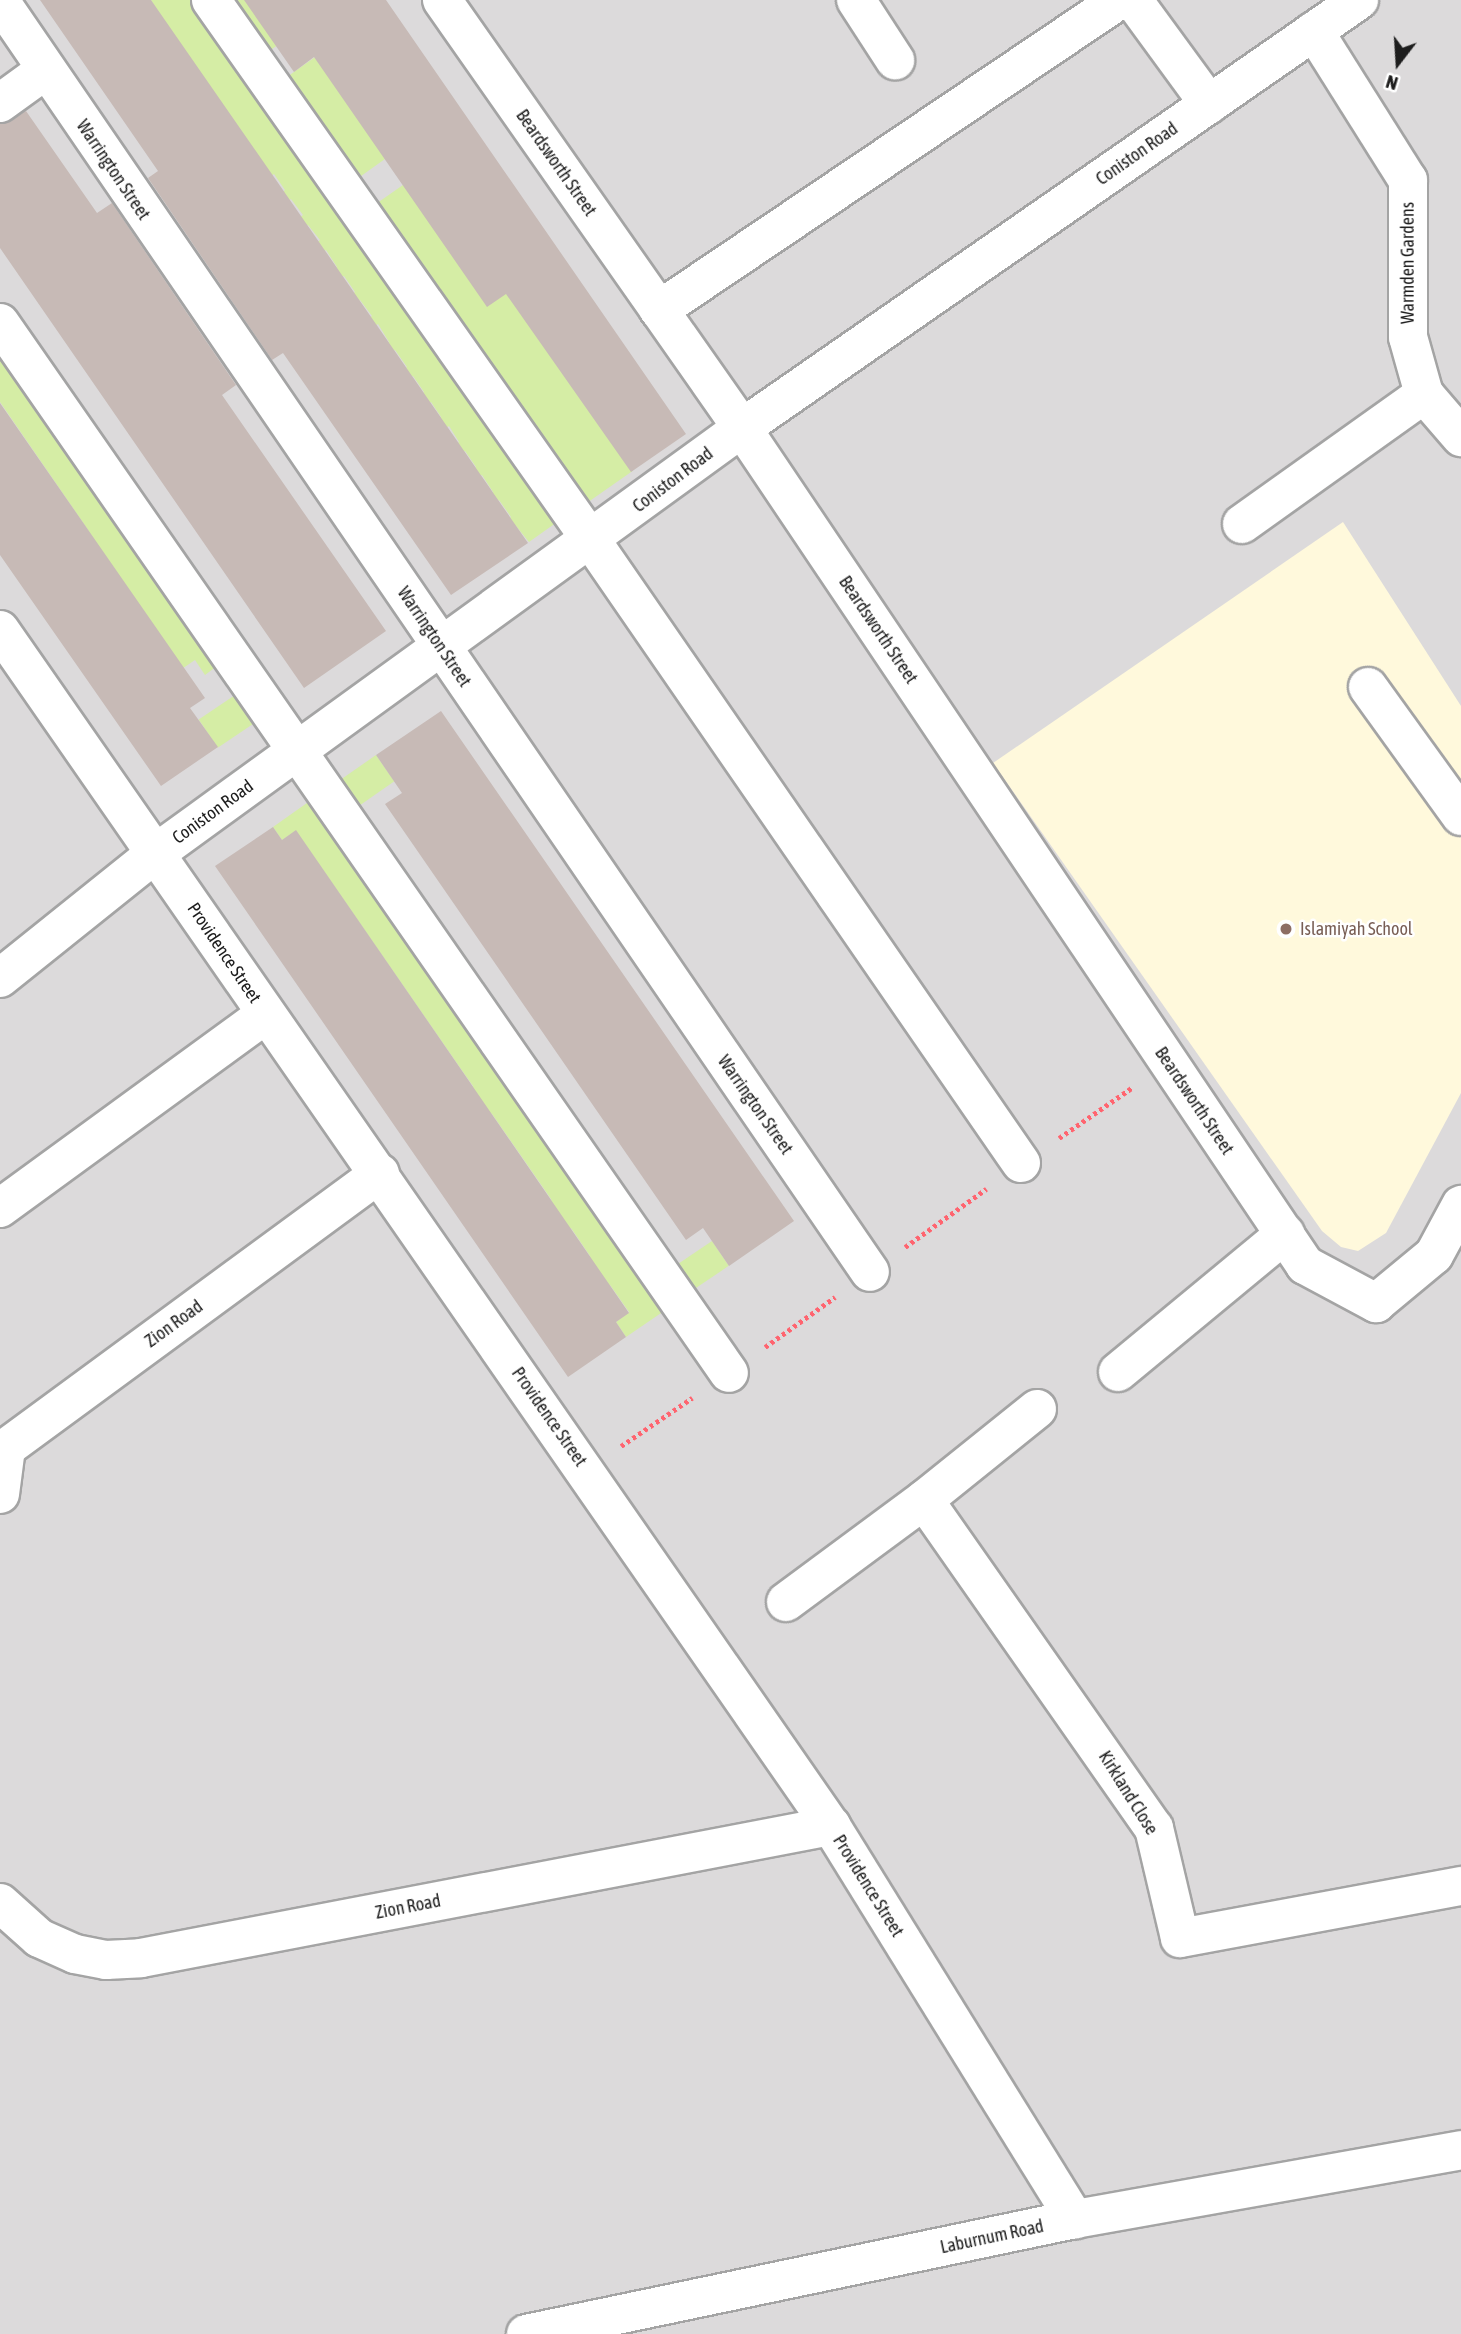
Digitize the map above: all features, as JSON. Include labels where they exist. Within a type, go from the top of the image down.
[{"type":"street","points":[[211,0],[591,540],[1021,1163]]},
{"type":"street","name":"Beardsworth Street","points":[[442,0],[742,428],[1306,1265],[1376,1303],[1434,1255],[1461,1205]]},
{"type":"street","points":[[856,0],[895,60]]},
{"type":"street","points":[[659,310],[1119,0]]},
{"type":"street","points":[[1133,0],[1209,104]]},
{"type":"street","name":"Coniston Road","points":[[0,977],[156,853],[742,428],[1359,0]]},
{"type":"street","name":"Warrington Street","points":[[9,4],[44,71],[870,1272]]},
{"type":"street","name":"Warmden Gardens","points":[[1314,31],[1408,180],[1408,337],[1424,394],[1461,437]]},
{"type":"street","points":[[0,103],[44,71]]},
{"type":"street","points":[[0,323],[729,1373]]},
{"type":"street","points":[[1242,524],[1424,394]]},
{"type":"street","name":"Providence Street","points":[[0,630],[266,1014],[380,1173],[831,1826],[1075,2219]]},
{"type":"street","points":[[1368,687],[1461,816]]},
{"type":"street","points":[[0,1208],[266,1014]]},
{"type":"street","name":"Zion Road","points":[[0,1494],[6,1448],[380,1173]]},
{"type":"street","points":[[1118,1372],[1285,1234]]},
{"type":"street","points":[[786,1602],[924,1500],[1037,1409]]},
{"type":"street","name":"Kirkland Close","points":[[924,1500],[1154,1828],[1180,1938],[1461,1886]]},
{"type":"street","name":"Zion Road","points":[[0,1903],[39,1938],[75,1954],[106,1960],[141,1958],[831,1826]]},
{"type":"street","name":"Laburnum Road","points":[[526,2334],[1075,2219],[1461,2150]]},
{"type":"shaded area","points":[[0,0],[1461,0],[1461,2334],[0,2334]]},
{"type":"shaded area","name":"Islamiyah School","points":[[1343,522],[1461,706],[1461,1093],[1386,1233],[1358,1251],[1341,1247],[1322,1231],[993,763]]},
{"type":"green space","points":[[151,0],[201,0],[560,520],[529,542],[516,526],[498,538],[493,530],[511,517],[499,500],[481,512],[476,505],[493,492],[482,475],[464,487],[458,480],[476,467],[465,451],[447,463],[441,455],[459,442],[449,426],[430,438],[423,429],[441,417],[431,402],[413,414],[406,404],[424,392],[413,376],[395,388],[389,379],[407,367],[395,350],[377,362],[371,354],[389,342],[378,324],[359,336],[354,329],[372,316],[360,300],[342,312],[337,304],[355,292],[344,276],[326,288],[319,279],[337,267],[326,250],[308,262],[302,254],[320,240],[308,225],[290,237],[285,228],[303,215],[291,199],[273,212],[267,204],[285,190],[274,174],[256,187]]},
{"type":"green space","points":[[229,0],[247,0],[318,18],[266,53]]},
{"type":"green space","points":[[335,43],[385,159],[354,181],[284,79]]},
{"type":"green space","points":[[423,171],[633,471],[582,506],[372,207]]},
{"type":"green space","points":[[0,343],[221,663],[205,675],[195,660],[170,677],[88,530],[0,402]]},
{"type":"green space","points":[[241,691],[260,719],[218,748],[199,720]]},
{"type":"green space","points":[[376,755],[394,781],[354,809],[336,783]]},
{"type":"green space","points":[[314,798],[667,1309],[626,1337],[616,1322],[629,1312],[610,1285],[596,1294],[590,1256],[571,1228],[557,1237],[551,1199],[492,1114],[459,1096],[473,1086],[296,831],[282,840],[273,827]]},
{"type":"green space","points":[[712,1241],[729,1266],[687,1294],[671,1269]]},
{"type":"building","points":[[40,0],[151,0],[528,543],[451,595],[283,353],[272,360],[148,178],[158,171]]},
{"type":"building","points":[[244,0],[386,0],[686,434],[631,472],[506,294],[487,307],[314,57],[294,72]]},
{"type":"building","points":[[26,111],[97,213],[112,203],[236,385],[222,395],[386,631],[304,688],[0,248],[0,124]]},
{"type":"building","points":[[0,403],[205,698],[190,708],[218,747],[161,786],[0,555]]},
{"type":"building","points":[[441,711],[794,1221],[729,1266],[703,1228],[686,1240],[385,804],[402,793],[376,755]]},
{"type":"building","points":[[273,827],[282,840],[296,830],[629,1313],[616,1322],[626,1337],[568,1377],[215,866]]},
{"type":"place","name":"Islamiyah School","points":[[1286,929]]}]
